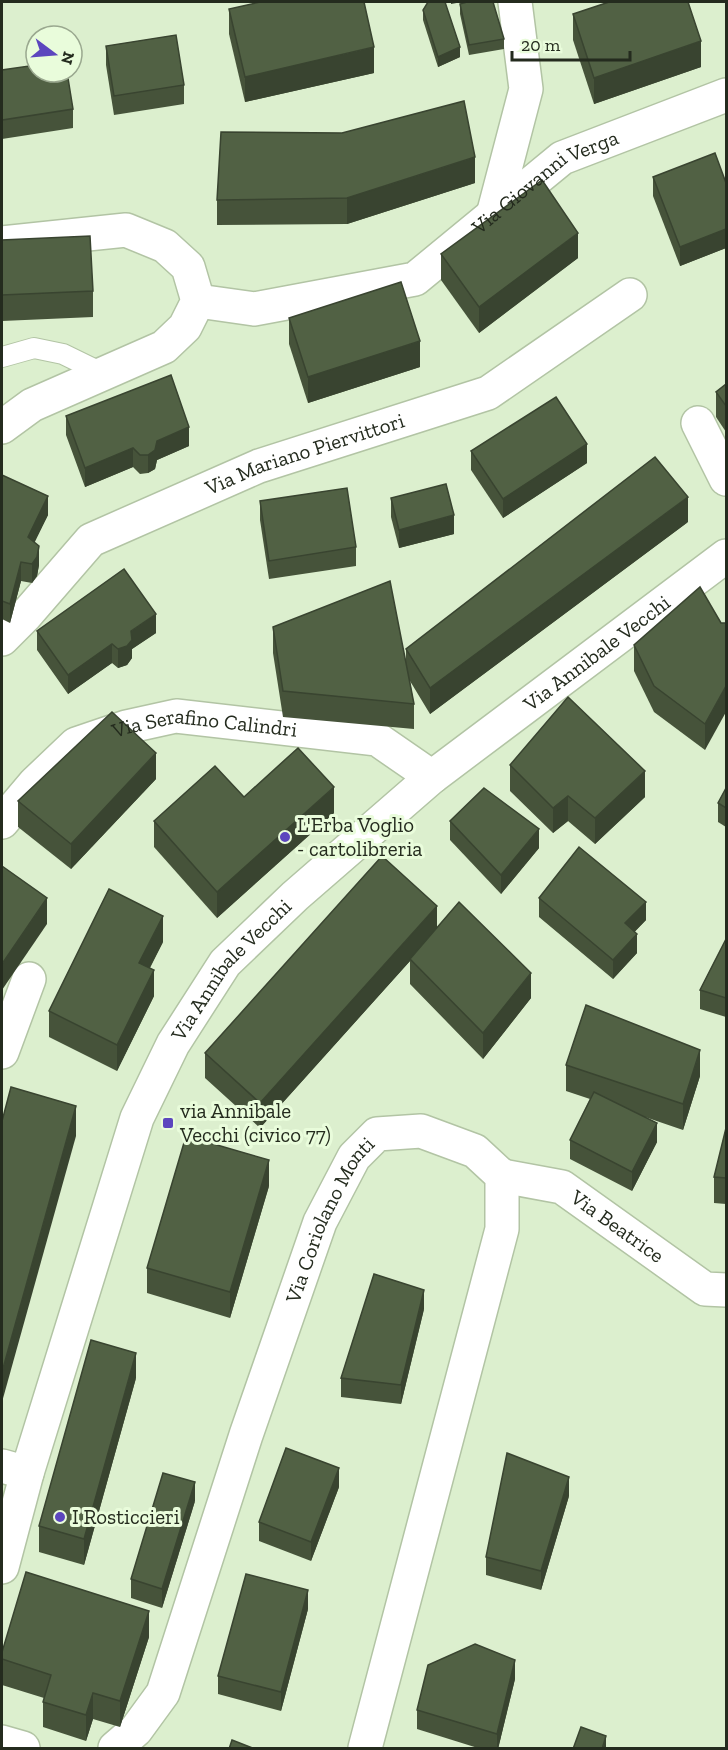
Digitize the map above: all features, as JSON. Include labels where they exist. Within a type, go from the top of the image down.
[{"type":"street","points":[[493,215],[526,89],[515,2]]},
{"type":"street","name":"Via Giovanni Verga","points":[[198,301],[254,309],[415,279],[561,158],[726,95]]},
{"type":"street","points":[[2,243],[126,230],[165,246],[188,267],[198,301],[186,327],[164,347],[32,405],[2,427]]},
{"type":"street","name":"Via Mariano Piervittori","points":[[2,639],[26,615],[91,540],[259,466],[488,393],[630,295]]},
{"type":"street","points":[[698,423],[726,479]]},
{"type":"street","name":"Via Annibale Vecchi","points":[[2,1567],[14,1470],[137,1118],[172,1044],[225,963],[295,896],[432,777],[726,556]]},
{"type":"street","name":"Via Serafino Calindri","points":[[2,822],[35,783],[76,744],[126,727],[176,716],[377,739],[432,777]]},
{"type":"street","points":[[2,1052],[29,980]]},
{"type":"street","name":"Via Coriolano Monti","points":[[115,1749],[136,1730],[163,1693],[246,1435],[320,1222],[354,1157],[377,1134],[421,1131],[475,1151],[502,1176]]},
{"type":"street","points":[[365,1749],[502,1229],[502,1176]]},
{"type":"street","name":"Via Beatrice","points":[[502,1176],[562,1187],[705,1289],[726,1290]]},
{"type":"street","points":[[2,1742],[23,1749]]},
{"type":"lane","points":[[2,357],[34,348],[63,354],[104,374]]},
{"type":"building","points":[[260,2],[364,2],[374,47],[245,77],[229,9]]},
{"type":"building","points":[[428,2],[445,2],[460,47],[438,57],[423,10]]},
{"type":"building","points":[[493,2],[504,39],[469,45],[460,4]]},
{"type":"building","points":[[609,2],[688,2],[701,41],[594,78],[573,14]]},
{"type":"building","points":[[176,35],[184,85],[114,96],[106,46]]},
{"type":"building","points":[[24,67],[24,84],[69,84],[73,109],[2,120],[2,70]]},
{"type":"building","points":[[464,101],[475,157],[347,198],[217,200],[221,132],[342,133]]},
{"type":"building","points":[[715,153],[726,183],[726,229],[680,247],[653,177]]},
{"type":"building","points":[[542,180],[578,233],[479,307],[441,254]]},
{"type":"building","points":[[90,236],[93,291],[2,295],[2,240]]},
{"type":"building","points":[[401,282],[420,341],[308,377],[289,318]]},
{"type":"building","points":[[171,375],[189,427],[157,441],[155,450],[148,455],[140,455],[133,448],[85,468],[66,416]]},
{"type":"building","points":[[726,384],[726,406],[716,392]]},
{"type":"building","points":[[556,397],[587,444],[503,499],[471,451]]},
{"type":"building","points":[[655,457],[688,497],[430,688],[406,649]]},
{"type":"building","points":[[2,475],[48,496],[28,537],[39,546],[37,557],[32,564],[21,562],[10,604],[2,601]]},
{"type":"building","points":[[446,484],[454,515],[399,530],[391,498]]},
{"type":"building","points":[[347,488],[356,547],[269,561],[260,501]]},
{"type":"building","points":[[124,569],[156,614],[131,631],[132,640],[127,646],[118,649],[112,644],[68,675],[37,631]]},
{"type":"building","points":[[390,581],[414,704],[283,691],[273,627]]},
{"type":"building","points":[[700,587],[721,623],[726,623],[726,686],[705,724],[654,686],[634,645]]},
{"type":"building","points":[[568,697],[645,771],[595,818],[568,796],[553,808],[510,765]]},
{"type":"building","points":[[112,712],[156,753],[71,844],[18,801]]},
{"type":"building","points":[[298,748],[334,787],[217,892],[154,821],[215,766],[244,797]]},
{"type":"building","points":[[484,788],[539,829],[501,875],[450,821]]},
{"type":"building","points":[[726,788],[726,808],[718,803]]},
{"type":"building","points":[[579,847],[646,902],[625,923],[637,934],[613,960],[539,898]]},
{"type":"building","points":[[382,856],[437,906],[260,1103],[205,1053]]},
{"type":"building","points":[[2,866],[47,898],[2,964]]},
{"type":"building","points":[[109,889],[163,916],[139,963],[154,970],[117,1045],[49,1011]]},
{"type":"building","points":[[459,902],[531,973],[483,1033],[410,959]]},
{"type":"building","points":[[726,939],[726,998],[700,990]]},
{"type":"building","points":[[586,1005],[700,1050],[683,1104],[566,1065]]},
{"type":"building","points":[[11,1087],[76,1106],[2,1372],[2,1121]]},
{"type":"building","points":[[594,1092],[657,1123],[632,1172],[570,1140]]},
{"type":"building","points":[[726,1128],[726,1178],[714,1177]]},
{"type":"building","points":[[186,1136],[269,1160],[230,1292],[147,1268]]},
{"type":"building","points":[[374,1274],[424,1290],[401,1385],[341,1378]]},
{"type":"building","points":[[91,1340],[136,1353],[84,1539],[39,1526]]},
{"type":"building","points":[[286,1448],[339,1468],[311,1542],[259,1522]]},
{"type":"building","points":[[507,1453],[569,1477],[541,1571],[486,1557]]},
{"type":"building","points":[[163,1473],[195,1482],[162,1589],[131,1579]]},
{"type":"building","points":[[26,1572],[149,1611],[120,1701],[93,1693],[86,1715],[43,1702],[51,1675],[2,1659],[2,1652]]},
{"type":"building","points":[[246,1574],[308,1590],[281,1692],[218,1676]]},
{"type":"building","points":[[475,1644],[515,1660],[497,1734],[417,1710],[428,1665]]},
{"type":"building","points":[[581,1727],[606,1736],[602,1749],[573,1749]]},
{"type":"building","points":[[232,1740],[255,1749],[229,1749]]},
{"type":"place","name":"L'Erba Voglio - cartolibreria","points":[[285,837]]},
{"type":"place","name":"via Annibale Vecchi (civico 77)","points":[[168,1123]]},
{"type":"place","name":"I Rosticcieri","points":[[60,1517]]}]
